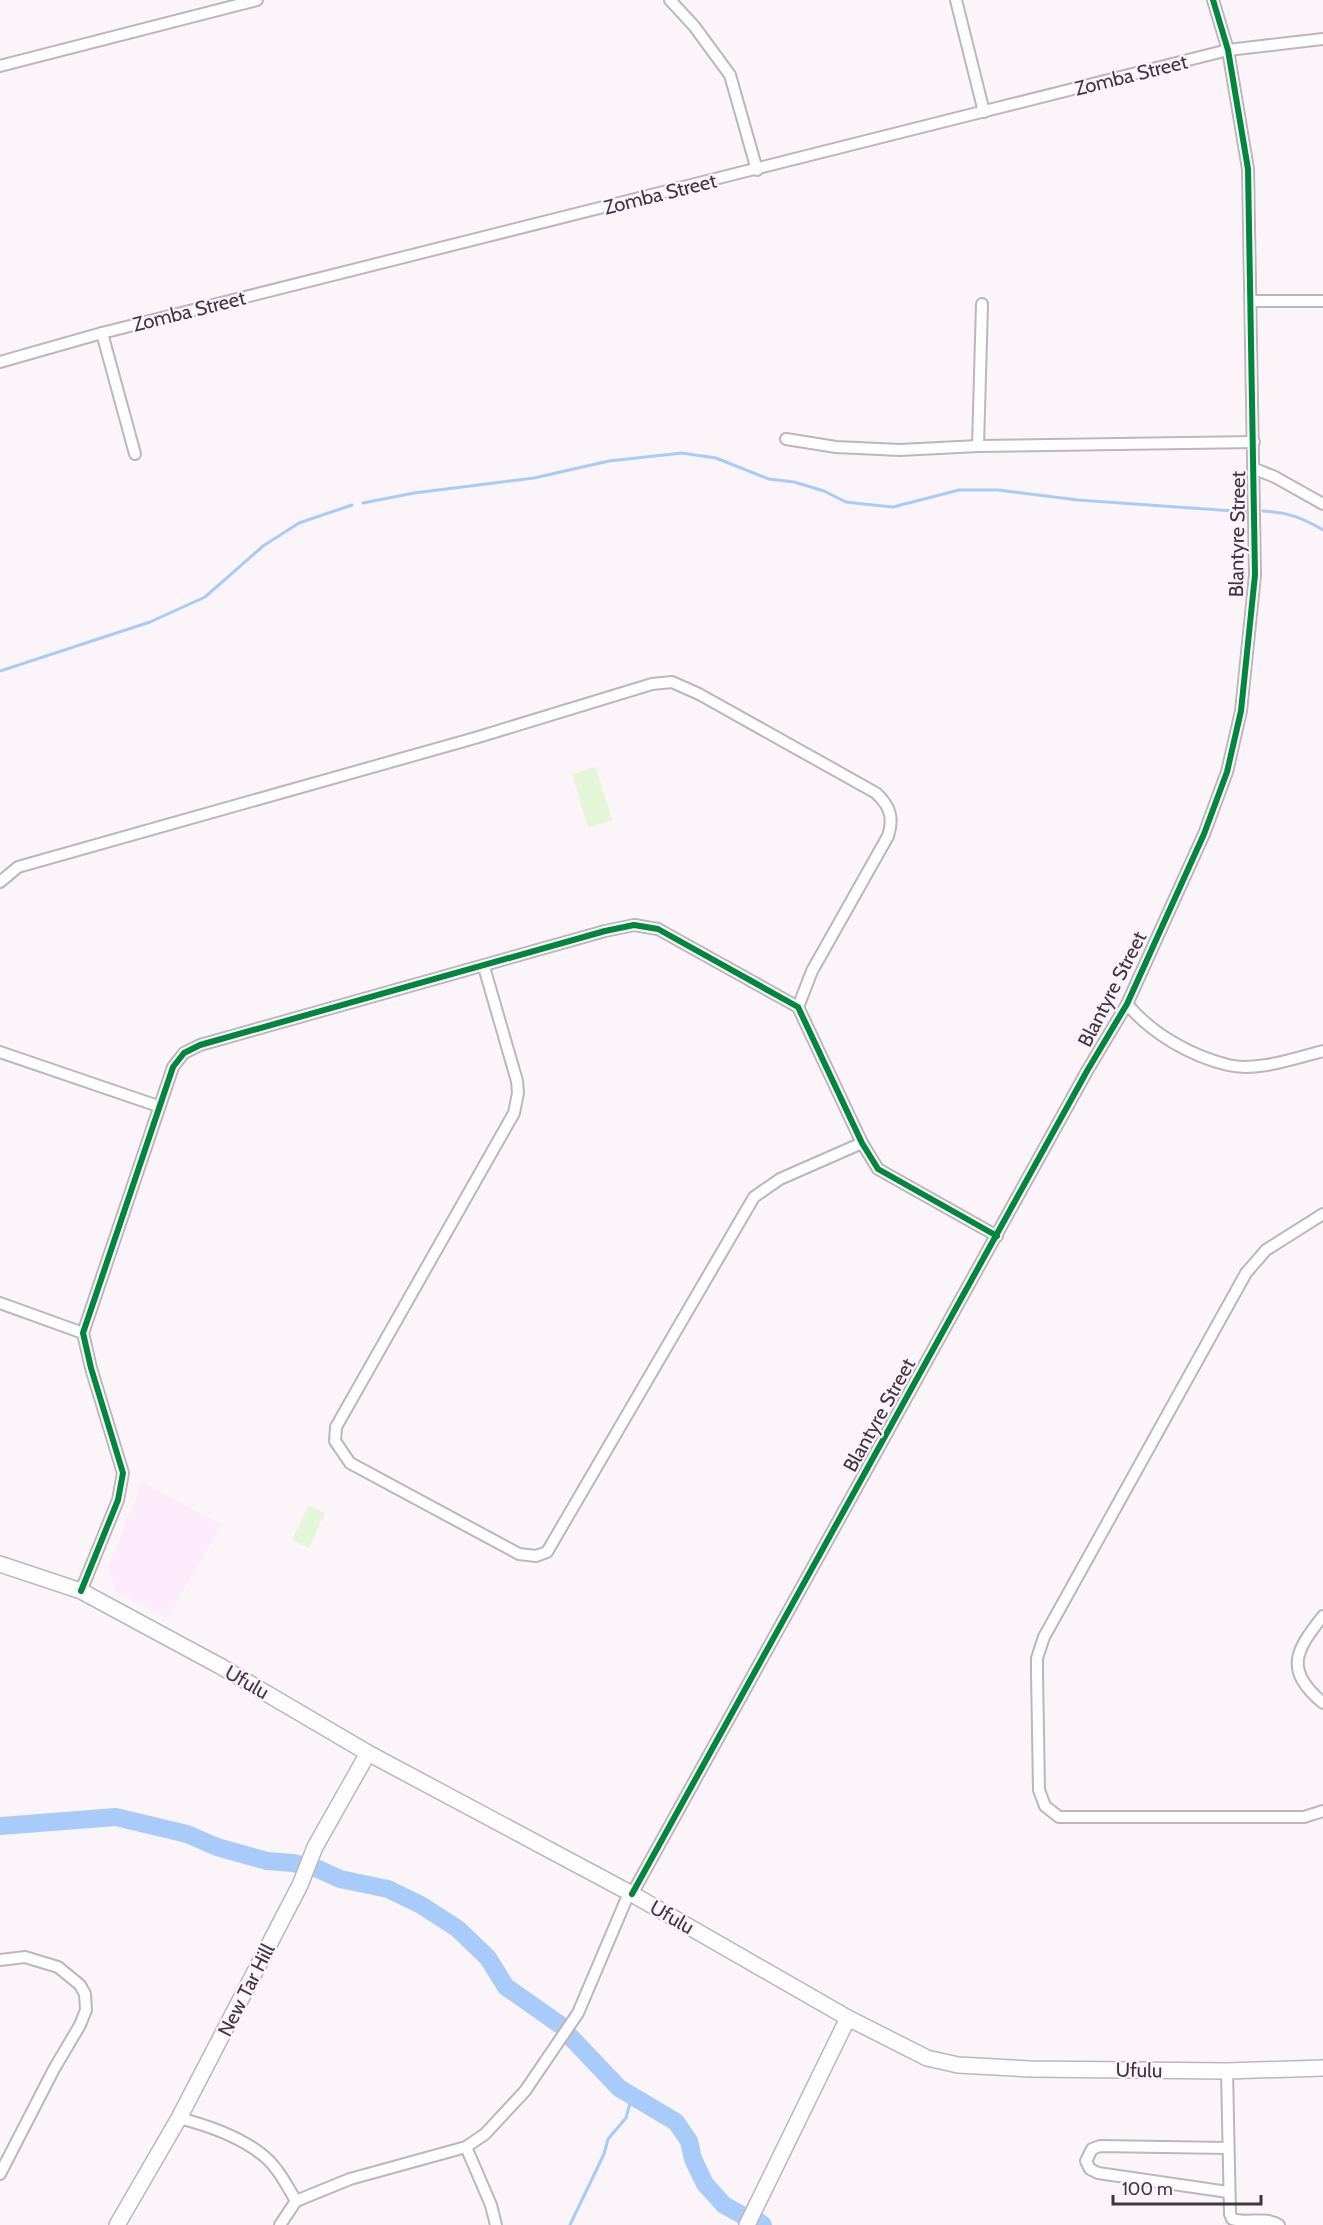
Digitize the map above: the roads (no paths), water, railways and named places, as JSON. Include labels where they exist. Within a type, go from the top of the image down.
[{"type":"street","points":[[0,66],[257,0]]},
{"type":"street","points":[[670,0],[694,27],[730,75],[757,170]]},
{"type":"street","points":[[956,0],[984,112]]},
{"type":"street","name":"Blantyre Street","points":[[466,2147],[485,2134],[525,2091],[578,2013],[631,1894],[1087,1071],[1127,1004],[1204,834],[1231,756],[1241,711],[1255,575],[1248,163],[1228,50],[1213,0]]},
{"type":"street","name":"Zomba Street","points":[[0,362],[102,333],[1228,50],[1323,39]]},
{"type":"street","points":[[1251,301],[1323,301]]},
{"type":"street","points":[[978,446],[982,304]]},
{"type":"street","points":[[102,333],[135,453]]},
{"type":"street","points":[[786,439],[836,447],[900,450],[978,446],[1254,442]]},
{"type":"street","points":[[1255,470],[1275,477],[1323,504]]},
{"type":"street","points":[[0,882],[18,867],[475,738],[652,684],[672,682],[699,694],[876,793],[891,813],[888,836],[812,971],[798,1007]]},
{"type":"street","points":[[81,1591],[118,1500],[123,1473],[91,1368],[83,1333],[158,1106],[173,1067],[184,1053],[192,1049],[484,967],[613,928],[645,925],[658,929],[798,1007],[862,1143],[878,1169],[997,1236]]},
{"type":"street","points":[[484,967],[517,1081],[518,1092],[514,1113],[336,1427],[335,1441],[350,1463],[519,1554],[536,1556],[548,1552],[754,1197],[780,1179],[862,1143]]},
{"type":"street","points":[[1127,1004],[1141,1020],[1176,1045],[1229,1066],[1275,1062],[1323,1051]]},
{"type":"street","points":[[0,1052],[158,1106]]},
{"type":"street","points":[[1323,1214],[1266,1250],[1246,1273],[1047,1631],[1041,1644],[1037,1673],[1039,1790],[1045,1806],[1059,1816],[1304,1816],[1323,1811]]},
{"type":"street","points":[[0,1303],[83,1333]]},
{"type":"street","name":"Ufulu","points":[[0,1564],[81,1591],[220,1666],[368,1753],[631,1894],[848,2018],[908,2050],[942,2063],[1009,2068],[1227,2071],[1323,2068]]},
{"type":"street","points":[[1323,1616],[1302,1644],[1297,1665],[1306,1687],[1323,1702]]},
{"type":"street","name":"New Tar Hill","points":[[117,2225],[179,2118],[300,1884],[315,1847],[368,1753]]},
{"type":"street","points":[[0,1960],[25,1957],[58,1967],[80,1984],[85,1994],[86,2010],[0,2174]]},
{"type":"street","points":[[747,2225],[848,2018]]},
{"type":"street","points":[[1227,2071],[1228,2192],[1232,2219],[1272,2222],[1279,2225]]},
{"type":"street","points":[[179,2118],[202,2124],[260,2152],[272,2164],[296,2201]]},
{"type":"street","points":[[1227,2148],[1100,2146],[1088,2152],[1086,2161],[1090,2169],[1098,2173],[1228,2192]]},
{"type":"street","points":[[280,2225],[296,2201],[350,2179],[466,2147],[491,2205],[496,2225]]},
{"type":"waterway","points":[[363,503],[414,493],[534,478],[609,461],[682,453],[716,458],[769,479],[794,482],[824,491],[846,502],[863,504],[893,507],[959,490],[998,490],[1078,500],[1248,512]]},
{"type":"waterway","points":[[0,671],[150,622],[205,597],[263,546],[299,523],[352,505]]},
{"type":"waterway","points":[[1263,511],[1294,516],[1323,530]]},
{"type":"waterway","points":[[0,1826],[116,1817],[187,1834],[217,1847],[267,1861],[293,1863],[318,1869],[340,1879],[388,1889],[421,1905],[458,1929],[488,1958],[506,1987],[559,2024]]},
{"type":"waterway","points":[[566,2032],[619,2088],[676,2122],[689,2141],[693,2159],[705,2184],[724,2205],[742,2215]]},
{"type":"waterway","points":[[570,2225],[604,2154],[608,2139],[626,2118],[632,2096]]},
{"type":"waterway","points":[[759,2222],[763,2225]]}]
